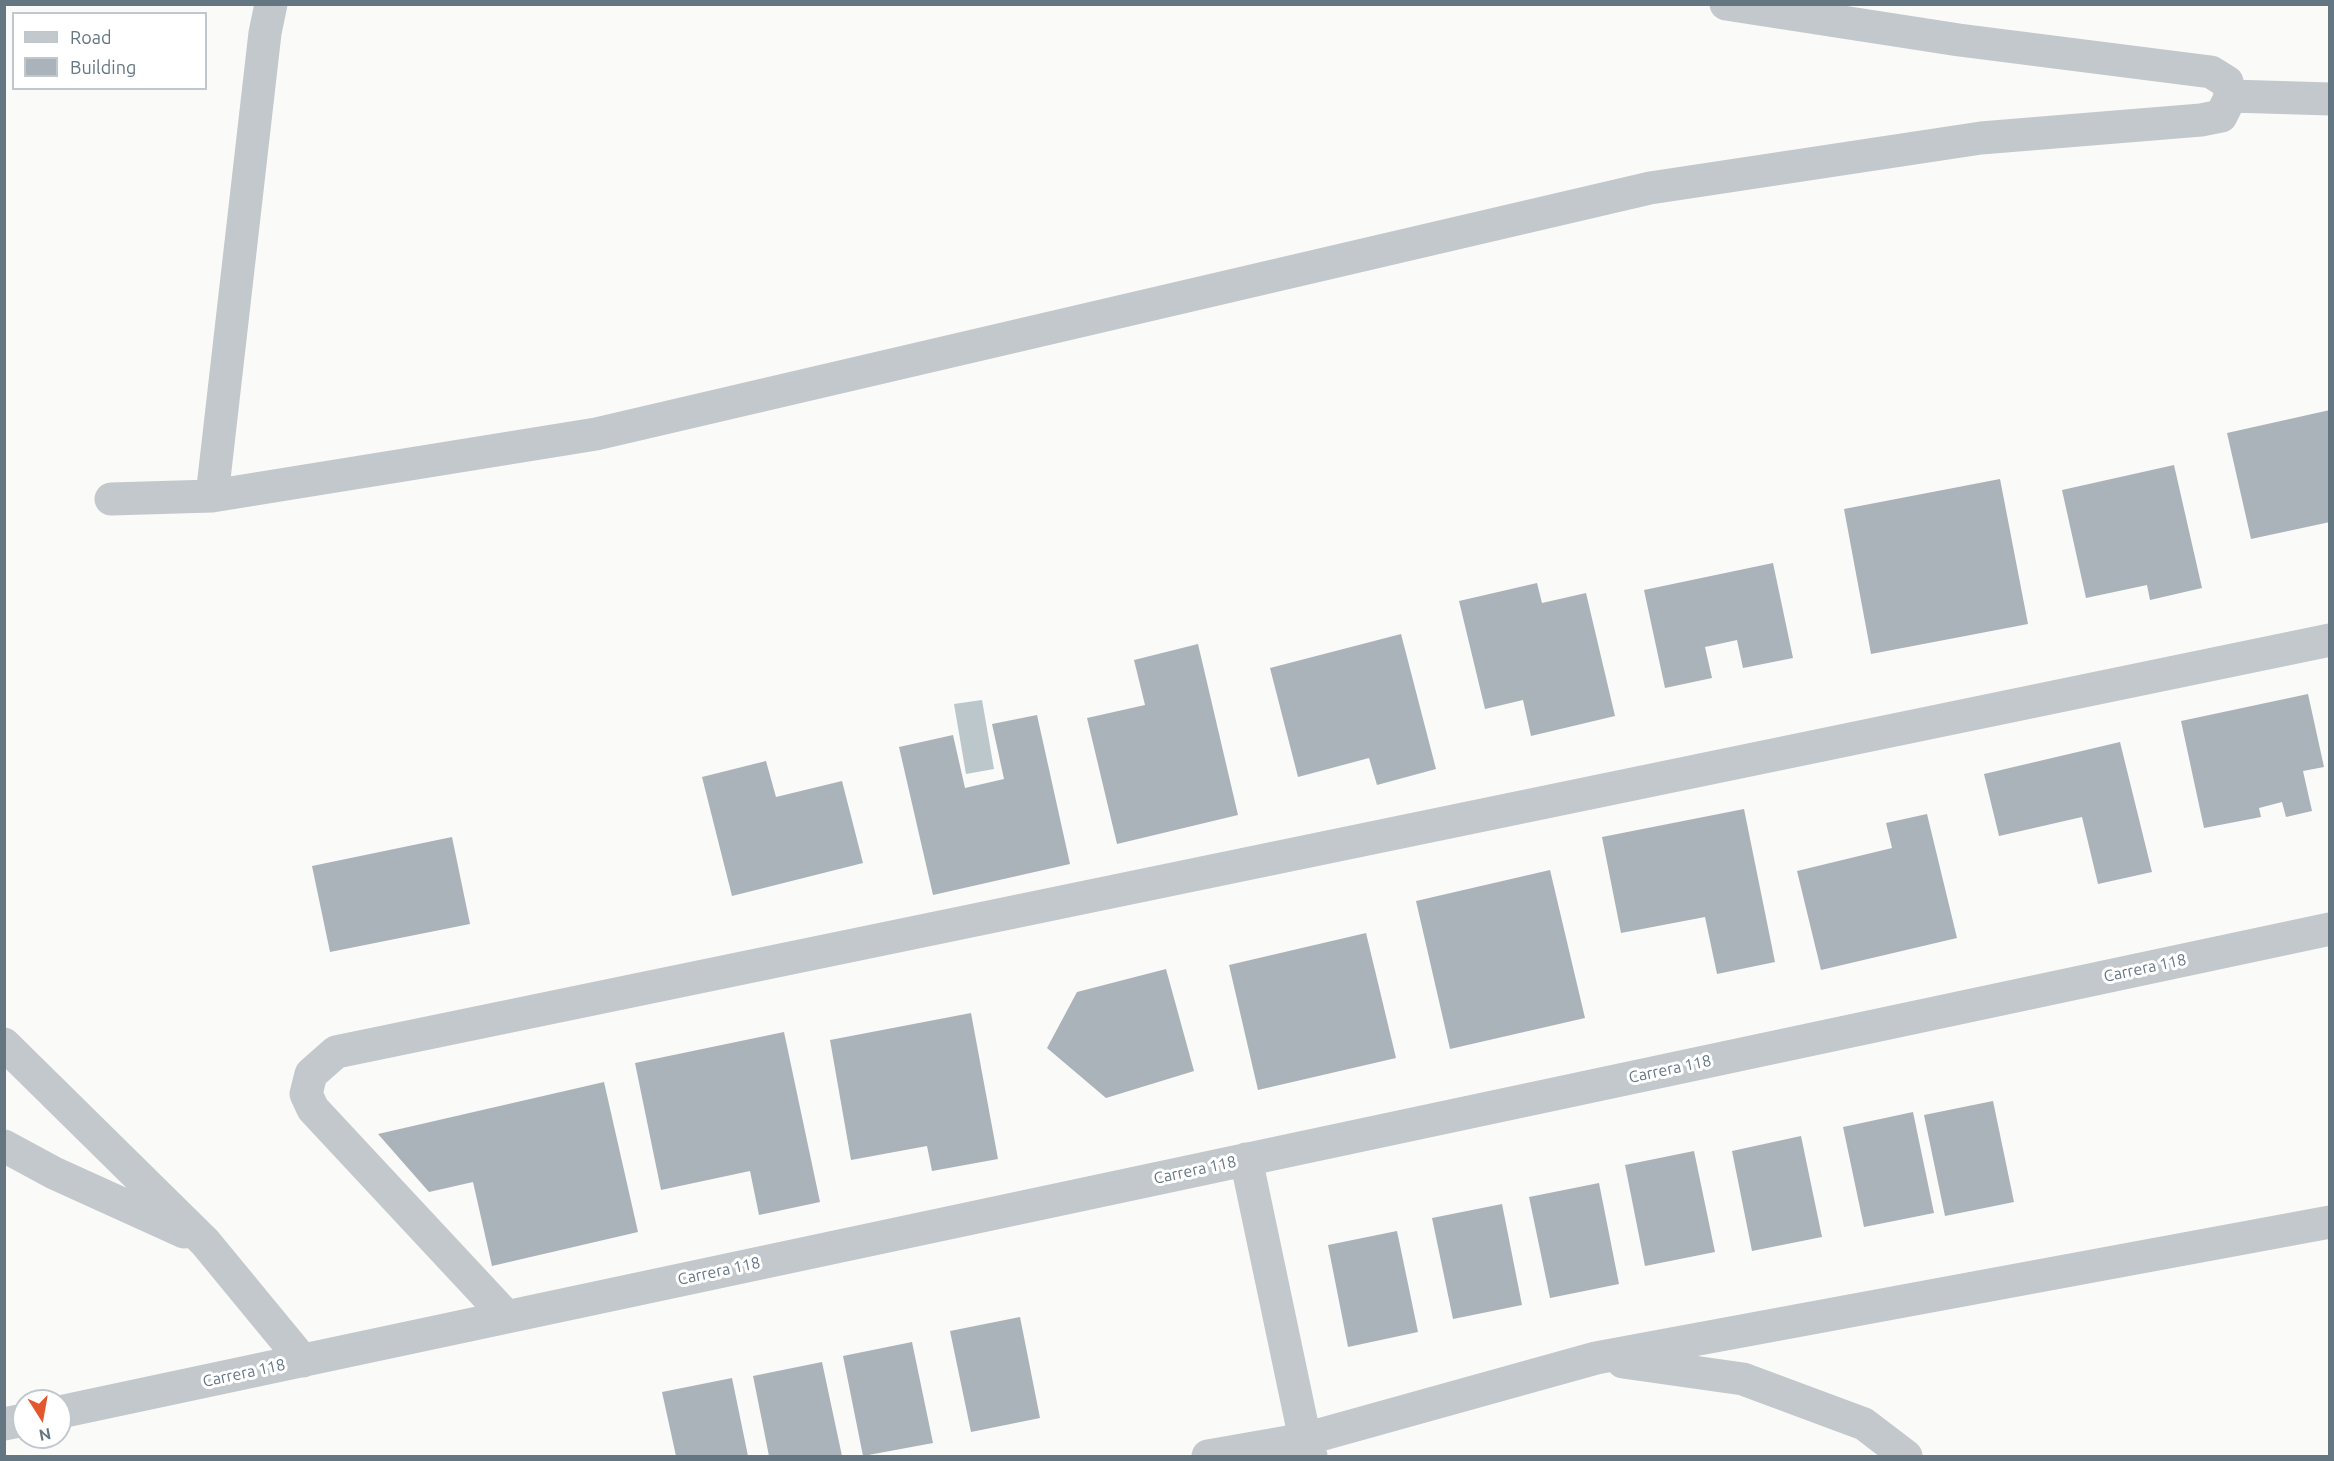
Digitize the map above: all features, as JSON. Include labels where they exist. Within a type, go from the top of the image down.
[{"type":"street","points":[[212,496],[265,33],[271,4]]},
{"type":"street","points":[[111,499],[212,496],[596,434],[1650,188],[1981,138],[2200,120],[2220,116],[2231,96],[2227,82],[2211,72],[1959,40],[1726,4]]},
{"type":"street","points":[[2231,96],[2330,99]]},
{"type":"street","points":[[506,1316],[313,1109],[306,1094],[311,1074],[336,1052],[2330,640]]},
{"type":"street","name":"Carrera 118","points":[[72,1409],[2330,929]]},
{"type":"street","points":[[4,1044],[205,1242],[303,1360]]},
{"type":"street","points":[[4,1146],[54,1173],[205,1242]]},
{"type":"street","points":[[1246,1159],[1308,1448]]},
{"type":"street","points":[[1208,1456],[1308,1448],[1596,1358],[2330,1222]]},
{"type":"street","points":[[1596,1358],[1743,1379],[1864,1424],[1906,1456]]},
{"type":"shaded area","points":[[982,700],[994,769],[966,774],[954,704]]},
{"type":"building","points":[[2330,410],[2330,522],[2251,539],[2227,433]]},
{"type":"building","points":[[2174,465],[2202,588],[2150,600],[2147,585],[2086,598],[2062,490]]},
{"type":"building","points":[[2000,479],[2028,624],[1871,654],[1844,509]]},
{"type":"building","points":[[1773,563],[1793,658],[1743,668],[1737,640],[1705,647],[1712,678],[1665,688],[1644,590]]},
{"type":"building","points":[[1537,583],[1542,603],[1586,593],[1615,716],[1531,736],[1523,700],[1485,709],[1459,601]]},
{"type":"building","points":[[1401,634],[1436,769],[1377,785],[1369,758],[1298,777],[1270,668]]},
{"type":"building","points":[[1198,644],[1238,815],[1117,844],[1087,718],[1145,705],[1134,660]]},
{"type":"building","points":[[2308,694],[2324,767],[2303,771],[2312,811],[2286,817],[2282,802],[2259,808],[2261,817],[2204,828],[2181,721]]},
{"type":"building","points":[[1037,715],[1070,864],[933,895],[899,747],[953,735],[965,788],[1004,779],[992,724]]},
{"type":"building","points":[[2120,742],[2152,872],[2098,884],[2082,817],[1999,836],[1984,774]]},
{"type":"building","points":[[766,761],[776,797],[842,781],[863,863],[732,896],[702,777]]},
{"type":"building","points":[[1744,809],[1775,962],[1717,974],[1705,917],[1621,933],[1602,837]]},
{"type":"building","points":[[1927,814],[1957,938],[1821,970],[1797,871],[1892,848],[1886,823]]},
{"type":"building","points":[[452,837],[470,924],[330,952],[312,866]]},
{"type":"building","points":[[1550,870],[1585,1018],[1450,1049],[1416,901]]},
{"type":"building","points":[[1366,933],[1396,1058],[1258,1090],[1229,965]]},
{"type":"building","points":[[1166,969],[1194,1071],[1106,1098],[1047,1048],[1077,992]]},
{"type":"building","points":[[971,1013],[998,1159],[932,1171],[927,1146],[851,1160],[830,1040]]},
{"type":"building","points":[[784,1032],[820,1202],[759,1215],[750,1171],[661,1190],[635,1063]]},
{"type":"building","points":[[604,1082],[638,1232],[492,1266],[473,1182],[429,1192],[378,1134]]},
{"type":"building","points":[[1993,1101],[2014,1202],[1945,1216],[1924,1115]]},
{"type":"building","points":[[1913,1112],[1934,1213],[1864,1227],[1843,1127]]},
{"type":"building","points":[[1801,1136],[1822,1237],[1752,1251],[1732,1151]]},
{"type":"building","points":[[1694,1151],[1715,1252],[1645,1266],[1625,1165]]},
{"type":"building","points":[[1599,1183],[1619,1284],[1550,1298],[1529,1197]]},
{"type":"building","points":[[1502,1204],[1522,1305],[1453,1319],[1432,1218]]},
{"type":"building","points":[[1397,1231],[1418,1332],[1348,1347],[1328,1245]]},
{"type":"building","points":[[1020,1317],[1040,1418],[971,1432],[950,1331]]},
{"type":"building","points":[[912,1342],[933,1443],[863,1456],[843,1356]]},
{"type":"building","points":[[822,1362],[842,1456],[769,1456],[753,1376]]},
{"type":"building","points":[[732,1378],[748,1456],[676,1456],[662,1392]]}]
